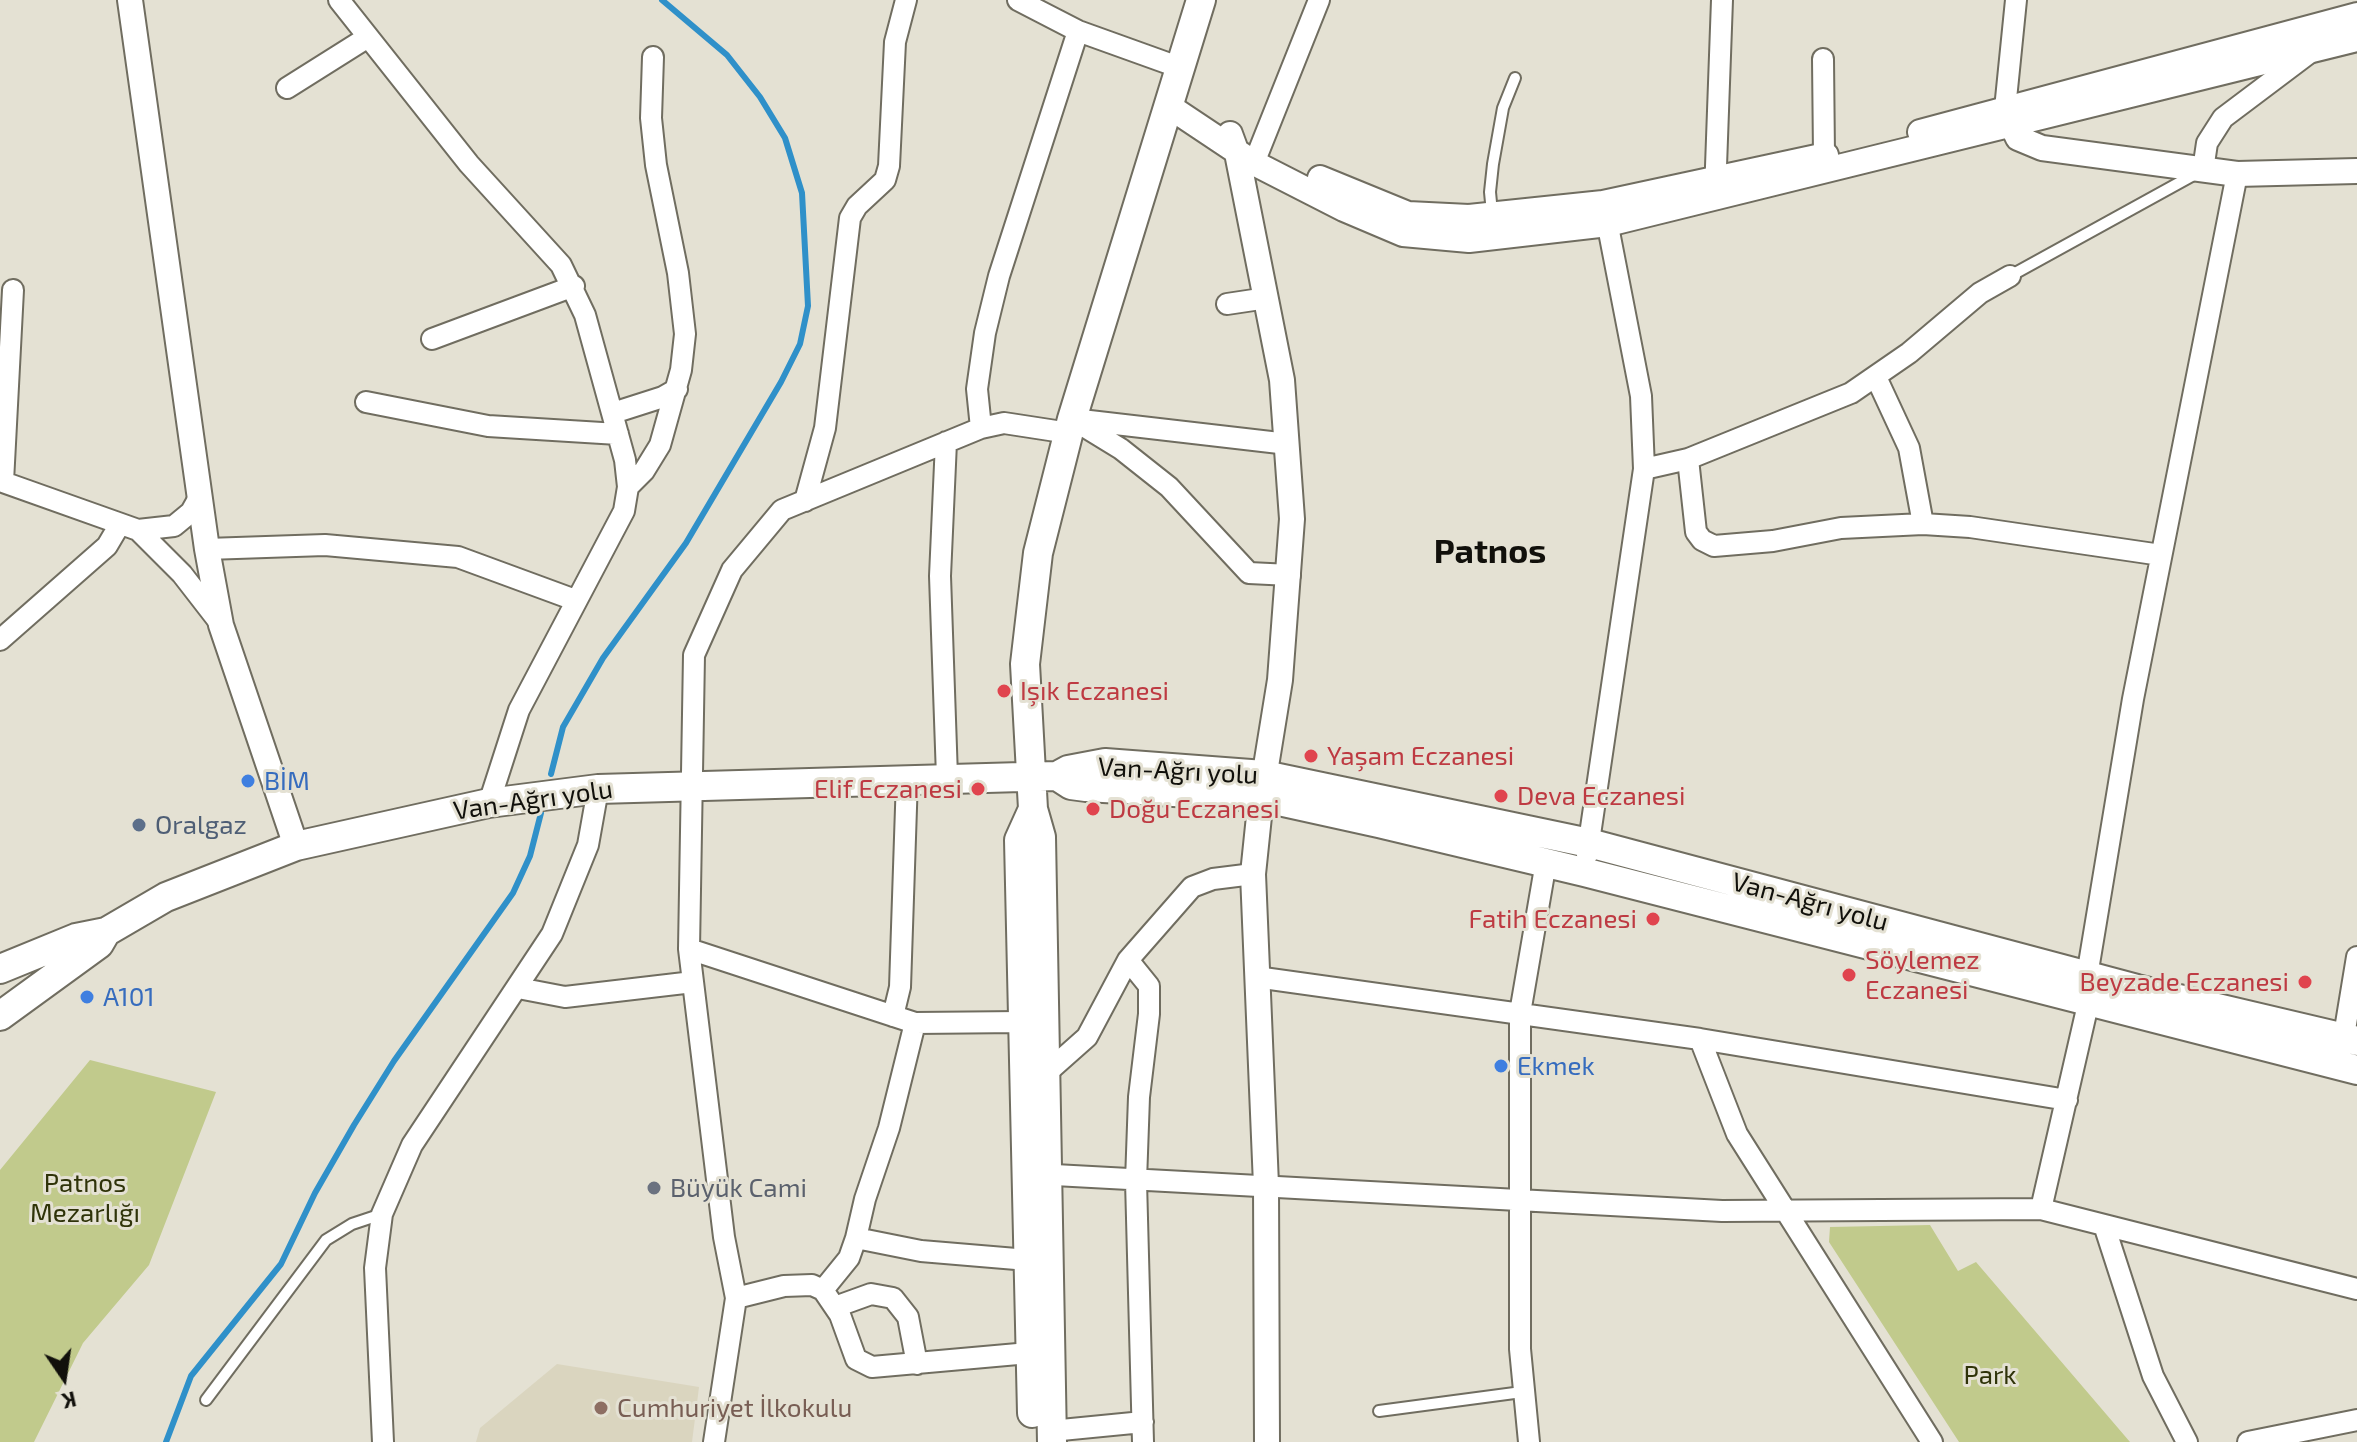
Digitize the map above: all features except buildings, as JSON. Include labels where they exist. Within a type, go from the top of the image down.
[{"type":"main road","points":[[1046,1438],[1031,1024],[1019,840],[1044,776],[1025,664],[1038,553],[1070,426],[1201,0]]},
{"type":"main road","name":"Van-Ağrı yolu","points":[[0,969],[76,938],[106,932],[166,897],[296,846],[489,803],[598,789],[1044,776],[1105,763],[1262,786],[1589,843],[2088,988],[2350,1039]]},
{"type":"main road","points":[[1262,786],[1584,872],[2088,988],[2348,1068]]},
{"type":"main road","points":[[0,1016],[99,944],[106,932]]},
{"type":"main road","points":[[1031,1024],[1043,1076],[1028,1260],[1029,1353],[1046,1438]]},
{"type":"street","points":[[130,0],[207,549],[221,625],[296,846]]},
{"type":"street","points":[[339,0],[469,164],[561,265],[574,286],[613,413],[628,487],[624,511],[519,710],[489,803]]},
{"type":"street","points":[[805,501],[825,428],[850,218],[857,206],[885,180],[889,166],[895,42],[906,0]]},
{"type":"street","points":[[1018,0],[1078,31],[1181,68]]},
{"type":"street","points":[[1267,1442],[1266,1185],[1253,874],[1262,786],[1280,680],[1290,575],[1288,444],[1282,380],[1245,150],[1319,0]]},
{"type":"street","points":[[1715,188],[1722,0]]},
{"type":"street","points":[[2016,0],[2008,118],[2018,138],[2042,148],[2237,174],[2357,171]]},
{"type":"street","points":[[2079,100],[2357,15]]},
{"type":"street","points":[[981,428],[977,406],[978,367],[992,304],[1078,31]]},
{"type":"street","points":[[287,88],[368,37]]},
{"type":"street","points":[[1170,107],[1403,234],[1469,240],[1606,214],[2079,100],[2357,39]]},
{"type":"street","points":[[2203,170],[2207,143],[2223,118],[2312,51]]},
{"type":"street","points":[[628,487],[644,471],[660,445],[677,389],[685,334],[678,273],[656,165],[651,118],[653,57]]},
{"type":"street","points":[[1823,59],[1824,155]]},
{"type":"street","points":[[2079,100],[2081,154]]},
{"type":"street","points":[[1715,188],[1824,155],[2008,118]]},
{"type":"street","points":[[1245,150],[1408,214],[1606,214]]},
{"type":"street","points":[[2041,1209],[2067,1100],[2088,988],[2133,699],[2237,174]]},
{"type":"street","points":[[1584,872],[1644,469],[1641,396],[1606,214]]},
{"type":"street","points":[[1644,469],[1688,459],[1851,393],[1876,377],[1980,293],[2010,276]]},
{"type":"street","points":[[432,339],[574,286]]},
{"type":"street","points":[[13,290],[2,482],[129,527],[157,531],[174,526],[191,512],[200,496]]},
{"type":"street","points":[[1227,304],[1267,298]]},
{"type":"street","points":[[1876,377],[1909,448],[1923,524]]},
{"type":"street","points":[[613,413],[677,389]]},
{"type":"street","points":[[366,402],[488,426],[618,434]]},
{"type":"street","points":[[714,1442],[736,1298],[724,1237],[689,949],[694,655],[732,570],[782,510],[981,428],[1004,423],[1070,426],[1288,444]]},
{"type":"street","points":[[1070,426],[1121,449],[1169,487],[1249,573],[1290,575]]},
{"type":"street","points":[[946,442],[940,576],[947,777]]},
{"type":"street","points":[[1688,459],[1696,532],[1708,544],[1773,541],[1875,525],[1923,524],[1970,527],[2161,555]]},
{"type":"street","points":[[129,527],[182,574],[221,625]]},
{"type":"street","points":[[0,640],[129,527]]},
{"type":"street","points":[[207,549],[325,545],[458,557],[575,600]]},
{"type":"street","points":[[893,1016],[900,987],[907,778]]},
{"type":"street","points":[[383,1442],[375,1268],[382,1214],[412,1145],[552,934],[588,845],[598,789]]},
{"type":"street","points":[[1529,1442],[1522,1392],[1520,1013],[1546,862]]},
{"type":"street","points":[[1043,1076],[1087,1037],[1128,960],[1198,882],[1253,874]]},
{"type":"street","points":[[689,949],[915,1023],[1031,1024]]},
{"type":"street","points":[[2348,1068],[2357,957]]},
{"type":"street","points":[[1046,1438],[1143,1432],[1136,1181],[1139,1097],[1149,1014],[1149,986],[1128,960]]},
{"type":"street","points":[[1256,977],[1700,1039],[2067,1100]]},
{"type":"street","points":[[518,988],[565,997],[693,982]]},
{"type":"street","points":[[829,1298],[856,1238],[915,1023]]},
{"type":"street","points":[[1700,1039],[1737,1134],[1932,1442]]},
{"type":"street","points":[[1035,1174],[1523,1202],[1788,1211],[2041,1209],[2357,1289]]},
{"type":"street","points":[[2104,1225],[2153,1376],[2187,1442]]},
{"type":"street","points":[[856,1238],[921,1251],[1028,1260]]},
{"type":"street","points":[[736,1298],[784,1286],[812,1285],[829,1298],[852,1353],[860,1363],[878,1368],[1029,1353]]},
{"type":"street","points":[[829,1298],[871,1294],[893,1298],[908,1317],[917,1364]]},
{"type":"street","points":[[2248,1442],[2357,1420]]},
{"type":"lane","points":[[1492,215],[1490,192],[1493,164],[1503,108],[1515,78]]},
{"type":"lane","points":[[2010,276],[2203,170]]},
{"type":"lane","points":[[206,1400],[326,1240],[352,1224],[382,1214]]},
{"type":"lane","points":[[1379,1411],[1522,1392]]},
{"type":"shaded area","name":"Cumhuriyet İlkokulu","points":[[557,1364],[699,1387],[692,1442],[476,1442],[480,1428]]},
{"type":"green space","name":"Patnos Mezarlığı","points":[[90,1060],[216,1092],[149,1265],[83,1343],[34,1442],[0,1442],[0,1170]]},
{"type":"green space","name":"Park","points":[[1930,1225],[1958,1271],[1976,1262],[2130,1442],[1959,1442],[1829,1242],[1830,1227]]},
{"type":"waterway","points":[[551,774],[563,727],[603,658],[686,543],[781,382],[800,344],[808,306],[802,193],[785,138],[760,97],[727,55],[662,0]]},
{"type":"waterway","points":[[166,1442],[191,1376],[281,1264],[315,1193],[394,1061],[513,893],[530,856],[541,813]]},
{"type":"place","name":"Işık Eczanesi","points":[[1004,691]]},
{"type":"place","name":"Yaşam Eczanesi","points":[[1311,756]]},
{"type":"place","name":"BİM","points":[[248,781]]},
{"type":"place","name":"Elif Eczanesi","points":[[978,789]]},
{"type":"place","name":"Deva Eczanesi","points":[[1501,796]]},
{"type":"place","name":"Doğu Eczanesi","points":[[1093,809]]},
{"type":"place","name":"Oralgaz","points":[[139,825]]},
{"type":"place","name":"Fatih Eczanesi","points":[[1653,919]]},
{"type":"place","name":"Söylemez Eczanesi","points":[[1849,975]]},
{"type":"place","name":"Beyzade Eczanesi","points":[[2305,982]]},
{"type":"place","name":"A101","points":[[87,997]]},
{"type":"place","name":"Ekmek","points":[[1501,1066]]},
{"type":"place","name":"Büyük Cami","points":[[654,1188]]},
{"type":"place","name":"Cumhuriyet İlkokulu","points":[[601,1408]]},
{"type":"district","name":"Patnos","points":[[1490,552]]}]
